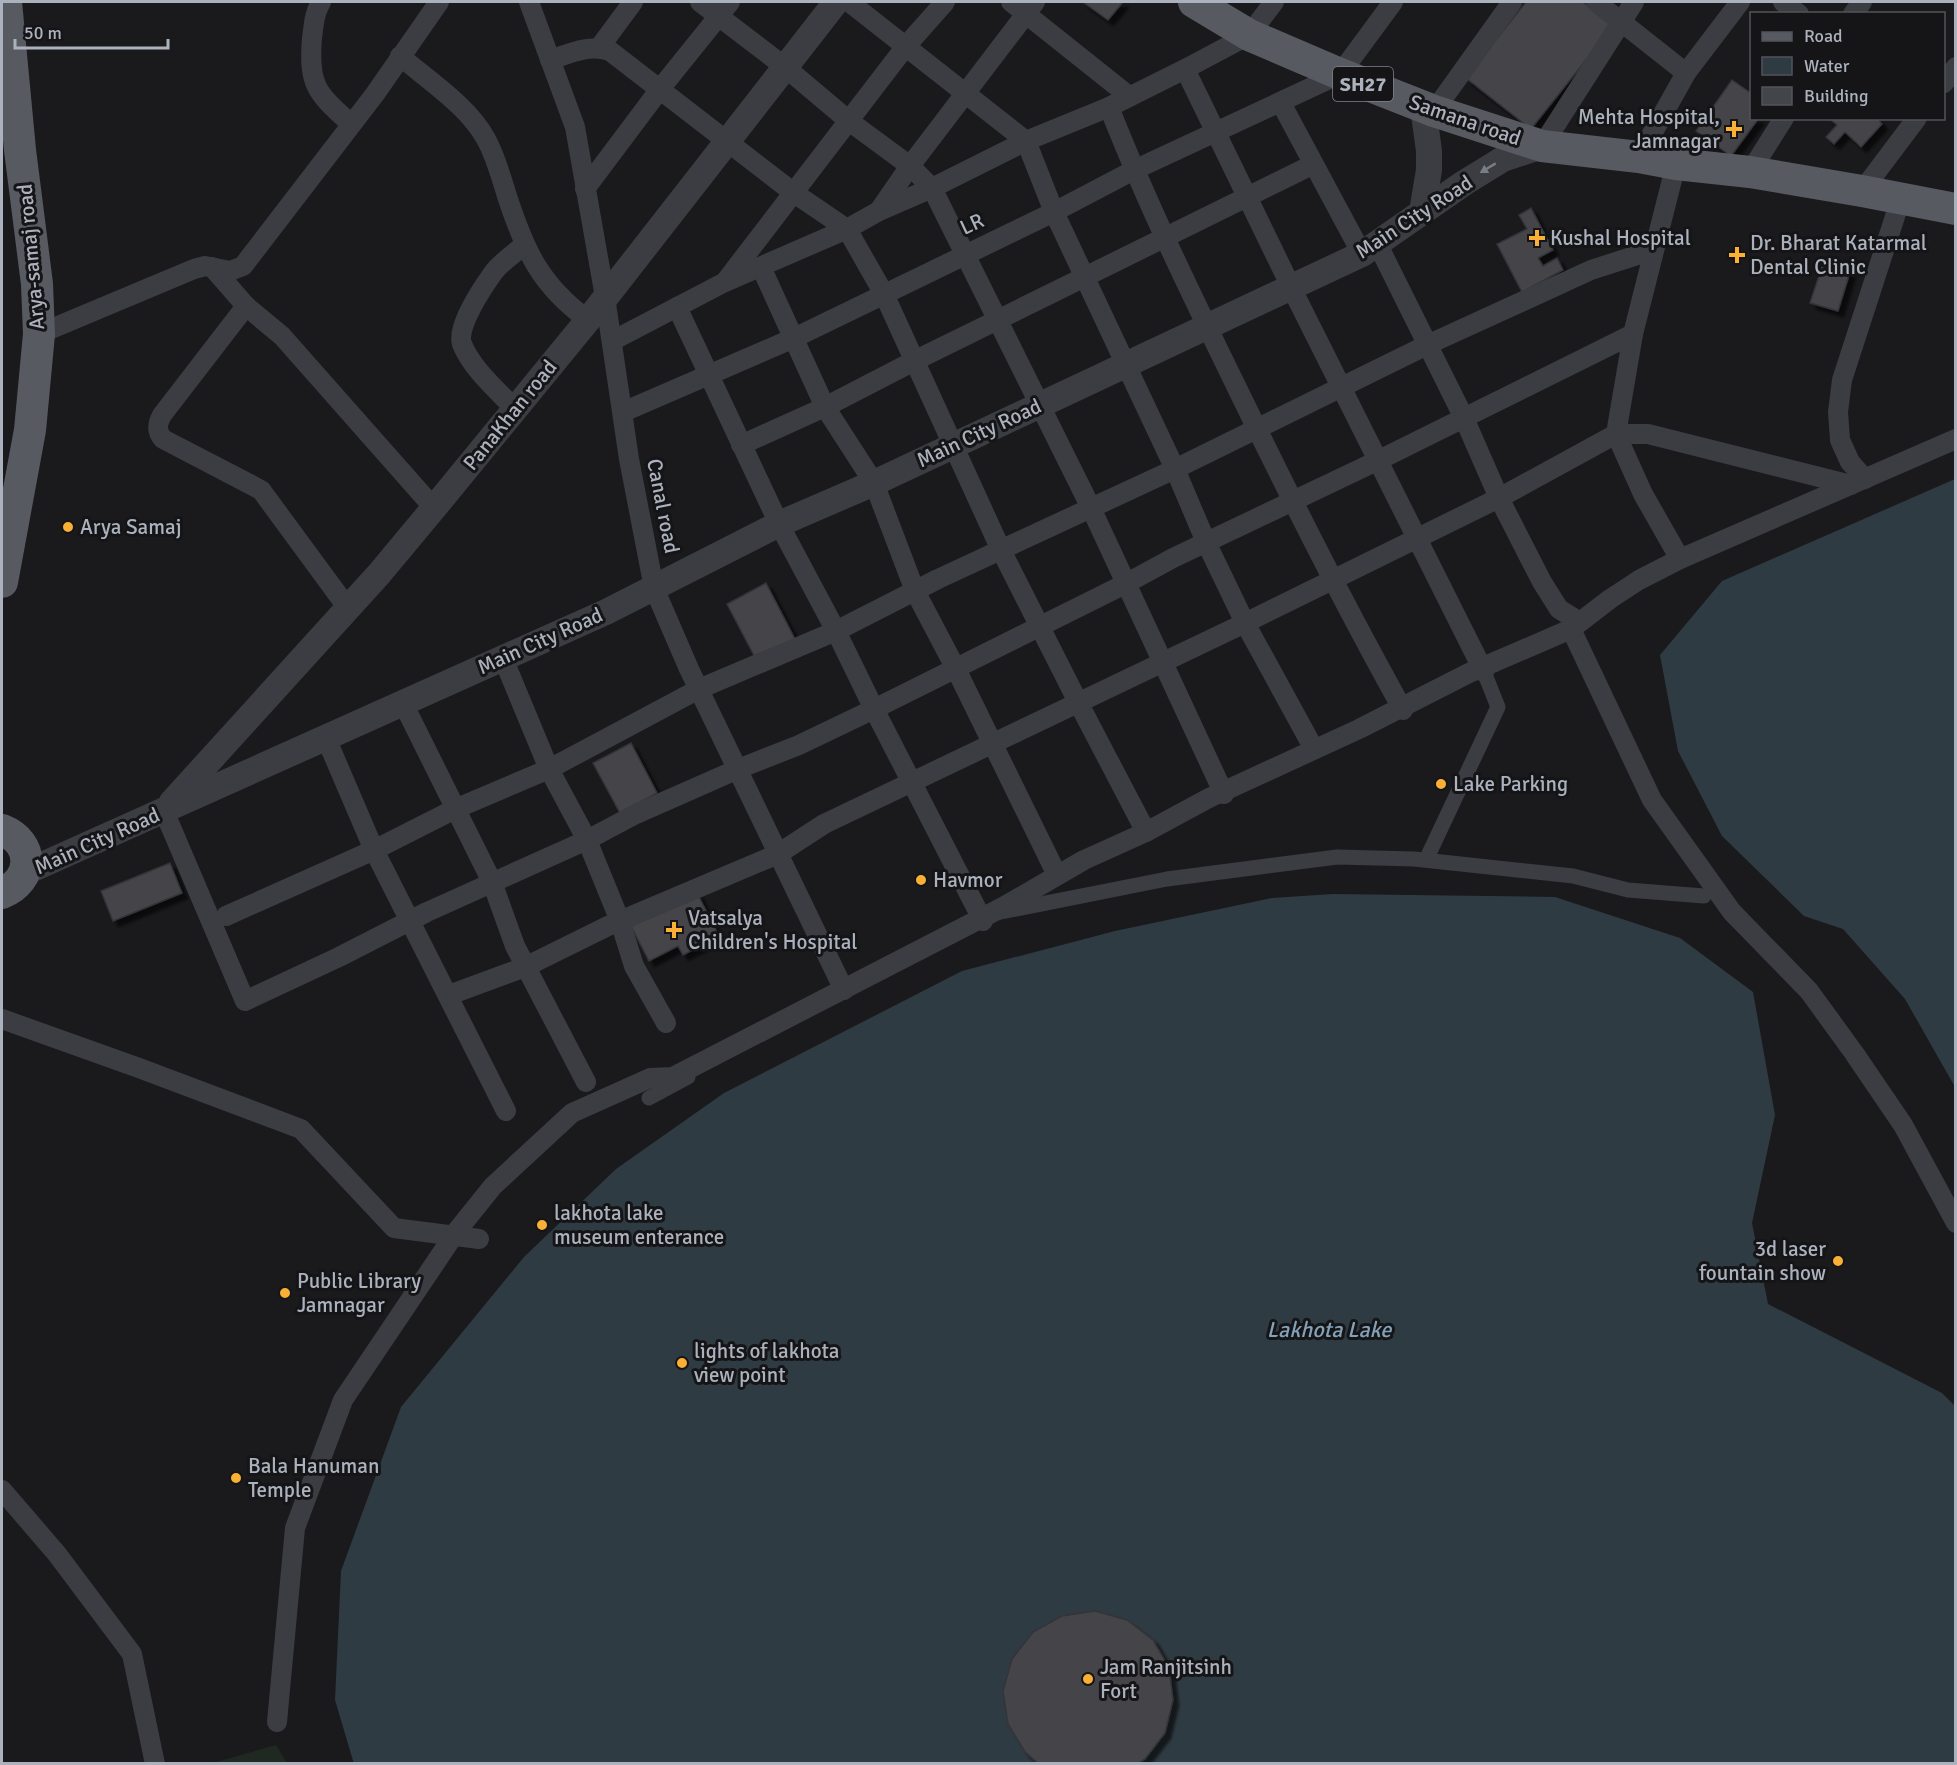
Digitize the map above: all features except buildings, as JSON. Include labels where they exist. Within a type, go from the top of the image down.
[{"type":"main road","name":"Arya-samaj road","points":[[2,582],[30,430],[39,334],[37,284],[20,150],[6,2]]},
{"type":"main road","name":"Samana road","points":[[1194,2],[1249,35],[1340,74],[1429,109],[1542,146]]},
{"type":"main road","name":"Main City Road","points":[[1542,146],[1750,172],[1956,209]]},
{"type":"main road","points":[[2,830],[20,842],[25,852],[26,863],[13,883]]},
{"type":"street","points":[[321,2],[314,15],[310,60],[313,77],[317,89],[325,100],[351,124]]},
{"type":"street","points":[[39,334],[194,269],[212,267],[230,271],[243,266],[375,94],[439,2]]},
{"type":"street","points":[[599,48],[633,2]]},
{"type":"street","points":[[700,2],[724,9],[785,67],[849,121],[910,166],[932,188],[1091,508],[1224,792]]},
{"type":"street","name":"PanaKhan road","points":[[164,811],[379,574],[434,508],[588,320],[836,2]]},
{"type":"street","points":[[849,2],[1026,141],[1054,212],[1175,469],[1206,542],[1245,623],[1314,749]]},
{"type":"street","points":[[725,282],[906,46],[945,2]]},
{"type":"street","points":[[612,341],[725,282],[847,229],[879,211],[932,188],[1026,141],[1109,107],[1185,69],[1249,35],[1274,2]]},
{"type":"street","points":[[1340,74],[1393,2]]},
{"type":"street","points":[[1422,212],[1429,170],[1429,109],[1512,2]]},
{"type":"street","points":[[1596,2],[1686,73]]},
{"type":"street","points":[[1542,146],[1634,2]]},
{"type":"street","points":[[1639,157],[1686,73],[1740,2]]},
{"type":"street","points":[[1783,2],[1796,12]]},
{"type":"street","name":"Canal road","points":[[530,3],[575,127],[605,297],[622,412],[654,588],[699,689],[844,990]]},
{"type":"street","points":[[879,211],[965,93],[1024,5],[1129,96]]},
{"type":"street","points":[[585,189],[724,9]]},
{"type":"street","points":[[550,60],[588,48],[610,51],[794,193],[847,229],[884,294],[1001,550],[1146,831]]},
{"type":"street","points":[[400,56],[463,111],[485,137],[493,153],[524,245],[552,290],[588,320]]},
{"type":"street","points":[[1945,82],[1956,68]]},
{"type":"street","points":[[1185,69],[1291,287],[1483,670],[1498,707],[1426,860]]},
{"type":"street","name":"LR","points":[[622,412],[794,338],[1054,212],[1134,170],[1340,74]]},
{"type":"street","points":[[1281,103],[1312,165],[1370,248],[1427,345],[1464,418],[1499,498],[1551,598],[1575,626],[1652,800],[1732,912],[1809,991],[1854,1053],[1903,1125],[1956,1223]]},
{"type":"street","points":[[1109,107],[1134,170],[1206,326],[1292,501],[1402,709]]},
{"type":"street","points":[[1750,172],[1783,120]]},
{"type":"street","points":[[1862,191],[1915,120]]},
{"type":"street","name":"Main City Road","points":[[13,883],[164,811],[606,612],[779,524],[874,483],[1291,287],[1370,248],[1503,159],[1542,146]]},
{"type":"street","points":[[1676,164],[1633,334],[1616,434],[1643,494],[1680,559]]},
{"type":"street","points":[[741,445],[825,407],[1312,165]]},
{"type":"street","points":[[1858,482],[1840,440],[1838,412],[1842,380],[1901,198]]},
{"type":"street","points":[[515,409],[482,374],[466,352],[460,333],[467,316],[493,273],[524,245]]},
{"type":"street","points":[[226,916],[374,850],[455,809],[549,769],[699,689],[836,631],[915,591],[1257,430],[1427,345],[1592,270],[1653,250]]},
{"type":"street","points":[[212,267],[246,306],[282,336],[434,508]]},
{"type":"street","points":[[761,267],[825,407],[874,483],[915,591],[1057,875]]},
{"type":"street","points":[[246,306],[162,415],[157,429],[164,439],[261,490],[347,607]]},
{"type":"street","points":[[677,307],[779,524],[983,919]]},
{"type":"street","points":[[164,811],[245,1002],[411,920],[587,840],[636,814],[799,745],[874,710],[1206,542],[1379,460],[1633,334]]},
{"type":"street","points":[[449,995],[525,967],[620,921],[778,854],[824,824],[1079,704],[1499,498],[1616,434],[1648,434],[1858,482]]},
{"type":"street","points":[[277,1722],[295,1528],[343,1400],[454,1236],[493,1186],[572,1113],[650,1078],[673,1077],[983,919],[1057,875],[1224,792],[1575,626],[1639,580],[1680,559],[1956,439]]},
{"type":"street","points":[[503,658],[549,769],[587,840],[620,921],[634,966],[666,1023]]},
{"type":"street","points":[[403,703],[492,882],[525,967],[586,1082]]},
{"type":"street","points":[[326,738],[374,850],[506,1110]]},
{"type":"street","points":[[983,919],[1001,912],[1167,879],[1336,857],[1426,860],[1573,876],[1628,890],[1704,896]]},
{"type":"street","points":[[650,1098],[844,990]]},
{"type":"street","points":[[2,1019],[301,1129],[394,1228],[479,1239]]},
{"type":"street","points":[[2,1490],[57,1554],[132,1654],[155,1764]]},
{"type":"shaded area","points":[[276,1745],[287,1763],[213,1763]]},
{"type":"water","points":[[1955,479],[1955,1087],[1905,999],[1843,929],[1804,916],[1722,836],[1678,751],[1660,655],[1722,581]]},
{"type":"water","name":"Lakhota Lake","points":[[1333,894],[1555,897],[1680,938],[1753,992],[1775,1115],[1752,1223],[1768,1304],[1942,1393],[1955,1406],[1955,1763],[354,1764],[335,1700],[341,1571],[401,1407],[524,1257],[616,1169],[724,1093],[962,971],[1115,931],[1272,898]]},
{"type":"place","name":"Mehta Hospital, Jamnagar","points":[[1734,129]]},
{"type":"place","name":"Kushal Hospital","points":[[1537,238]]},
{"type":"place","name":"Dr. Bharat Katarmal Dental Clinic","points":[[1737,255]]},
{"type":"place","name":"Arya Samaj","points":[[68,527]]},
{"type":"place","name":"Lake Parking","points":[[1441,784]]},
{"type":"place","name":"Havmor","points":[[921,880]]},
{"type":"place","name":"Vatsalya Children's Hospital","points":[[674,930]]},
{"type":"place","name":"lakhota lake museum enterance","points":[[542,1225]]},
{"type":"place","name":"3d laser fountain show","points":[[1838,1261]]},
{"type":"place","name":"Public Library Jamnagar","points":[[285,1293]]},
{"type":"place","name":"lights of lakhota view point","points":[[682,1363]]},
{"type":"place","name":"Bala Hanuman Temple","points":[[236,1478]]},
{"type":"place","name":"Jam Ranjitsinh Fort","points":[[1088,1679]]}]
